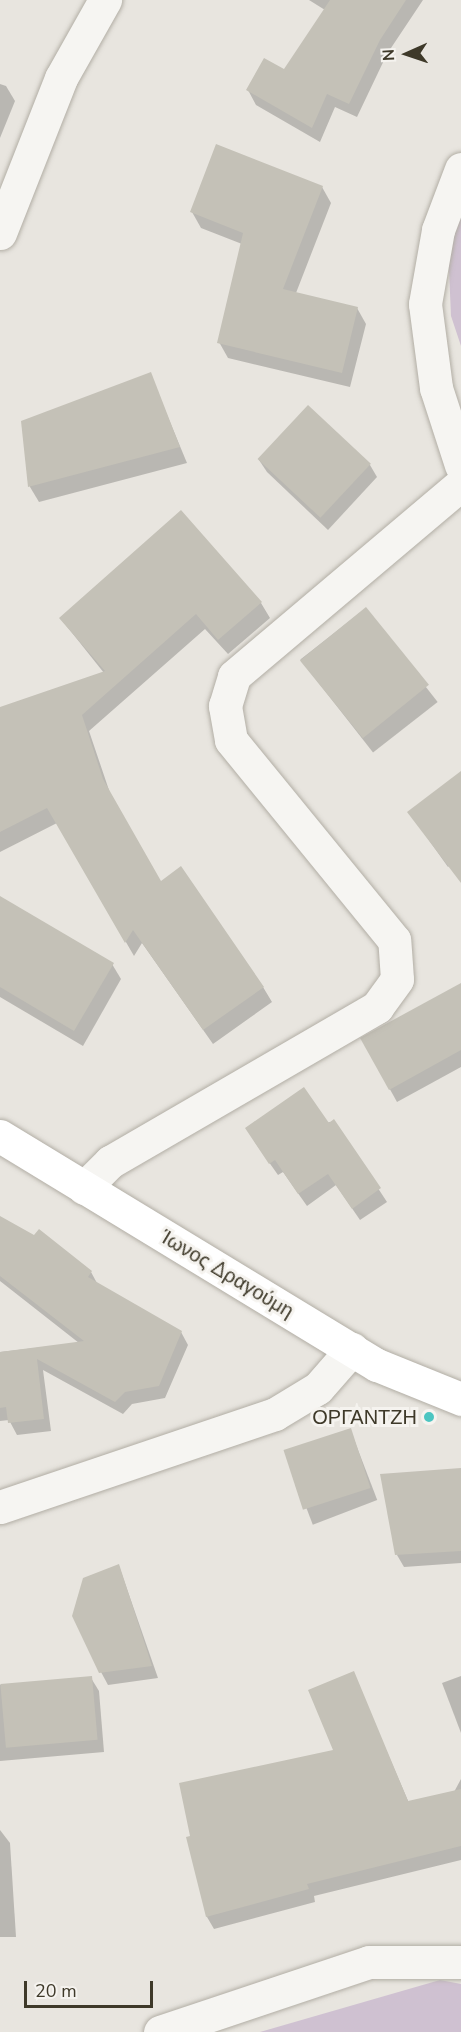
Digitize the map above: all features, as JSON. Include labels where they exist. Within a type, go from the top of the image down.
[{"type":"street","points":[[0,233],[61,78],[105,0]]},
{"type":"street","points":[[461,169],[438,230],[425,304],[436,388],[461,465]]},
{"type":"street","points":[[84,1188],[110,1162],[377,1007],[397,979],[394,940],[231,740],[225,706],[234,676],[461,484]]},
{"type":"street","name":"Ίωνος Δραγούμη","points":[[0,1136],[377,1365],[461,1399]]},
{"type":"street","points":[[0,1507],[242,1428],[275,1414],[318,1388],[351,1349]]},
{"type":"street","points":[[160,2032],[369,1962],[461,1962]]},
{"type":"shaded area","points":[[461,209],[461,346],[451,316],[448,245]]},
{"type":"shaded area","points":[[440,1980],[461,1984],[461,2032],[260,2032]]},
{"type":"building","points":[[330,0],[406,0],[380,40],[349,104],[327,94],[312,128],[246,90],[264,58],[284,69]]},
{"type":"building","points":[[216,144],[323,186],[283,289],[358,307],[342,373],[217,343],[243,233],[190,212]]},
{"type":"building","points":[[151,372],[180,447],[28,487],[21,421]]},
{"type":"building","points":[[308,405],[371,464],[320,518],[258,459]]},
{"type":"building","points":[[181,510],[262,602],[218,640],[196,614],[82,715],[103,779],[161,881],[181,866],[264,987],[203,1030],[133,930],[125,943],[47,808],[0,832],[0,707],[105,671],[59,618]]},
{"type":"building","points":[[366,607],[429,685],[363,738],[300,660]]},
{"type":"building","points":[[461,771],[461,883],[407,812]]},
{"type":"building","points":[[0,896],[114,963],[74,1031],[0,987]]},
{"type":"building","points":[[461,983],[461,1050],[389,1090],[360,1038]]},
{"type":"building","points":[[304,1087],[329,1123],[334,1119],[381,1188],[352,1209],[328,1174],[298,1194],[275,1160],[269,1164],[245,1128]]},
{"type":"building","points":[[0,1216],[34,1235],[39,1229],[92,1271],[88,1277],[182,1331],[159,1386],[125,1392],[115,1402],[37,1359],[44,1419],[8,1423],[6,1407],[0,1408],[0,1352],[84,1341],[0,1276]]},
{"type":"building","points":[[351,1428],[370,1488],[303,1510],[283,1450]]},
{"type":"building","points":[[461,1468],[461,1551],[395,1555],[380,1474]]},
{"type":"building","points":[[119,1564],[152,1666],[99,1673],[72,1616],[83,1578]]},
{"type":"building","points":[[354,1671],[408,1801],[461,1789],[461,1846],[307,1884],[309,1889],[206,1917],[186,1837],[190,1836],[179,1783],[333,1750],[308,1690]]},
{"type":"building","points":[[92,1676],[98,1740],[6,1748],[0,1684]]},
{"type":"place","name":"ΟΡΓΑΝΤΖΗ","points":[[429,1417]]}]
